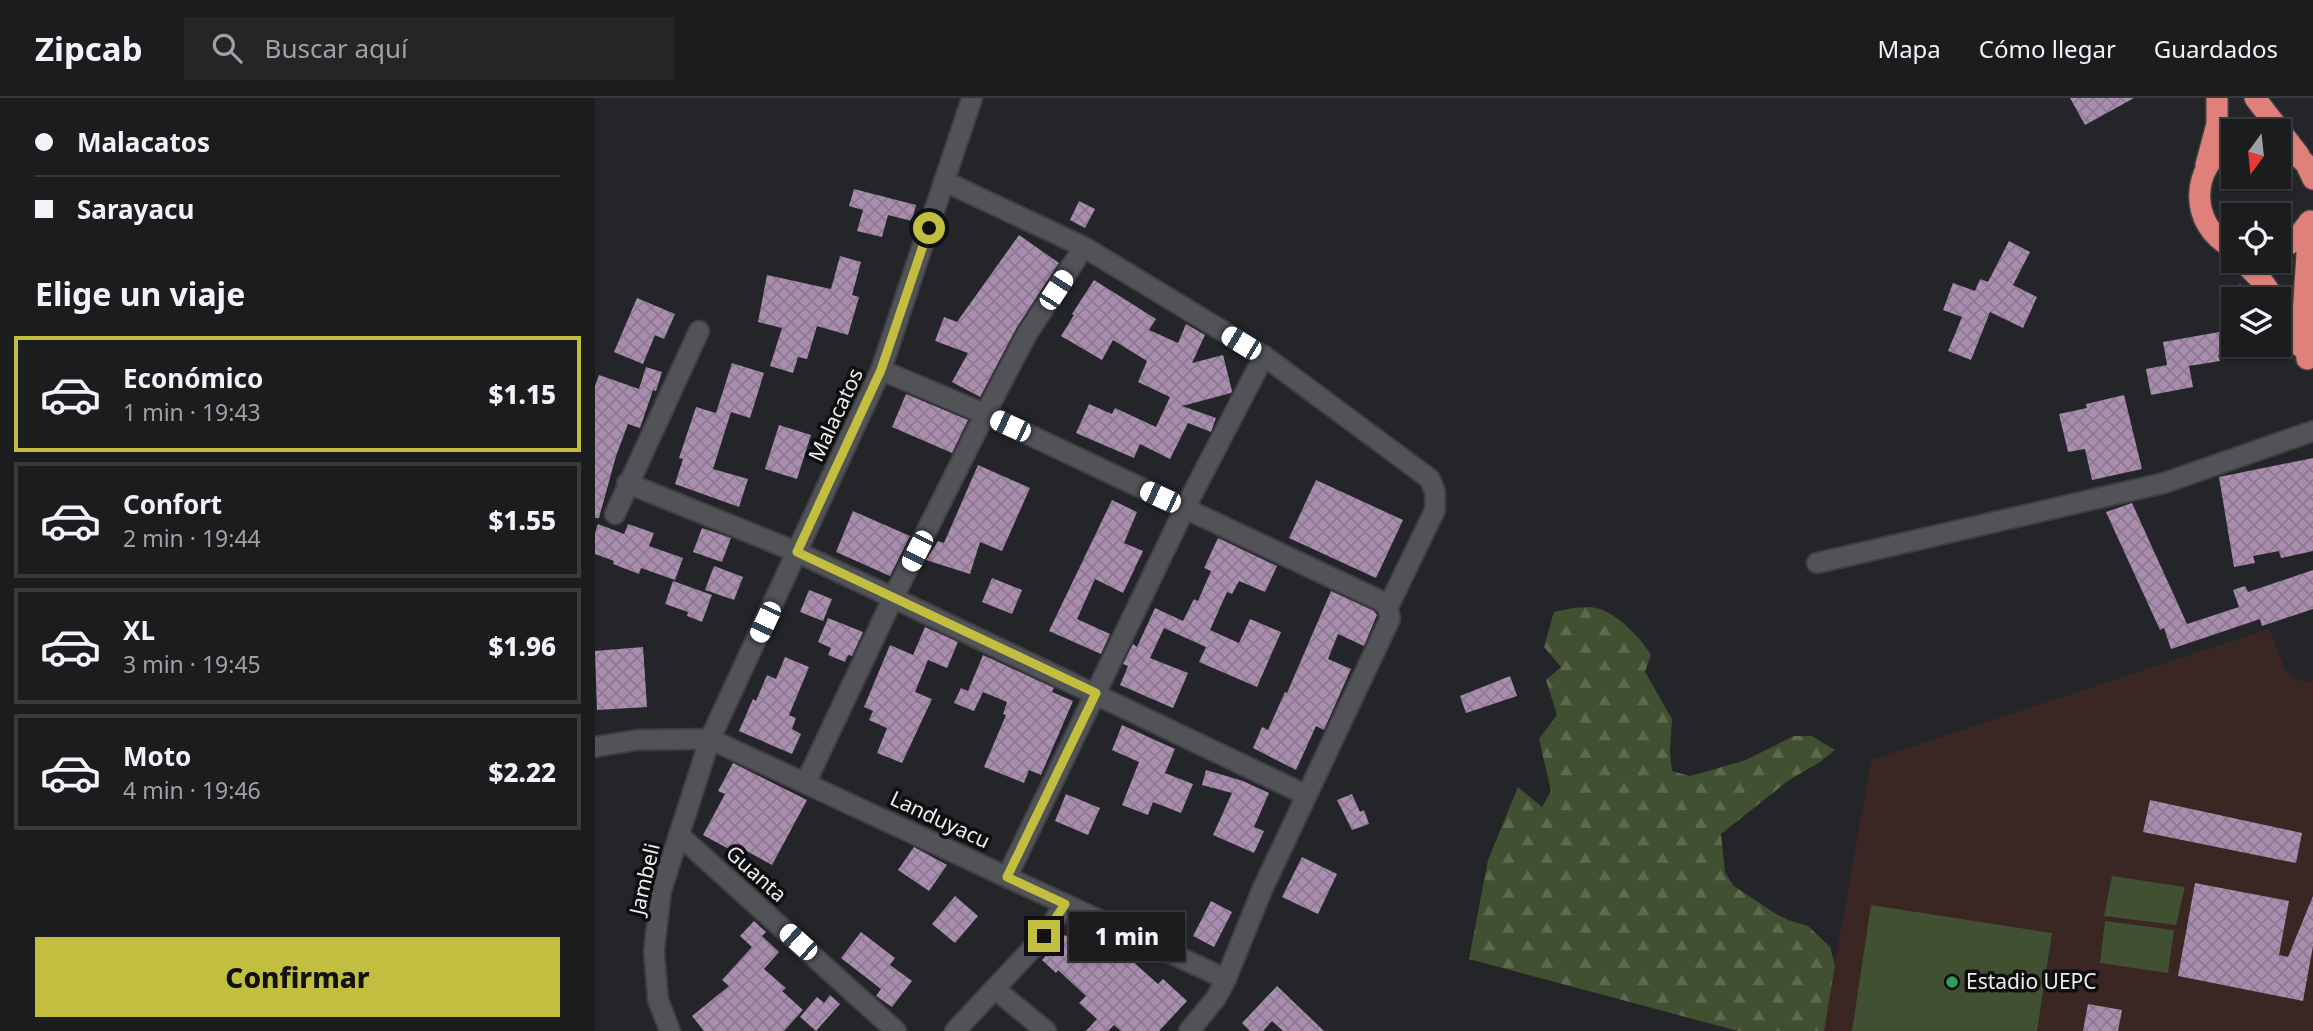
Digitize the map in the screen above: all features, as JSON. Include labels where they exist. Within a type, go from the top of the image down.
[{"type":"highway","points":[[2217,98],[2217,124],[2201,180],[2199,204],[2208,227],[2221,239]]},
{"type":"highway","points":[[2255,98],[2307,164],[2313,180]]},
{"type":"highway","points":[[2205,169],[2221,149]]},
{"type":"highway","points":[[2291,150],[2299,155]]},
{"type":"highway","points":[[2291,243],[2311,218]]},
{"type":"highway","points":[[2310,365],[2303,316],[2311,218]]},
{"type":"highway","points":[[2254,273],[2267,287]]},
{"type":"highway","points":[[2291,325],[2310,365]]},
{"type":"street","name":"Malacatos","points":[[710,739],[881,370],[972,98]]},
{"type":"street","points":[[944,181],[1084,247],[1264,356],[1430,479],[1435,492],[1435,510],[1388,607],[1390,619],[1262,890],[1226,979],[1216,998],[1189,1031]]},
{"type":"street","points":[[806,782],[894,596],[985,414],[1027,334],[1084,247]]},
{"type":"street","points":[[615,514],[699,331]]},
{"type":"street","points":[[1007,877],[1185,508],[1264,356]]},
{"type":"street","points":[[881,370],[985,414],[1381,601],[1388,607]]},
{"type":"street","points":[[1817,563],[2164,483],[2313,431]]},
{"type":"street","points":[[627,483],[797,552],[894,596],[1306,795]]},
{"type":"street","points":[[595,747],[637,740],[710,739]]},
{"type":"street","name":"Landuyacu","points":[[710,739],[1226,979]]},
{"type":"street","name":"Jambeli","points":[[670,1031],[658,1000],[654,951],[661,891],[710,739]]},
{"type":"street","name":"Guanta","points":[[679,835],[896,1031]]},
{"type":"street","points":[[955,1031],[1044,936],[1065,904]]},
{"type":"street","points":[[995,989],[1046,1031]]},
{"type":"shaded area","points":[[2269,629],[2286,671],[2303,682],[2313,680],[2313,1031],[1823,1031],[1871,760]]},
{"type":"green space","points":[[1593,607],[1604,610],[1620,620],[1651,655],[1645,672],[1672,719],[1672,771],[1690,776],[1715,769],[1746,760],[1794,736],[1812,736],[1835,750],[1789,780],[1721,834],[1725,873],[1734,886],[1773,912],[1808,926],[1830,947],[1835,965],[1824,1031],[1738,1031],[1469,959],[1488,860],[1518,787],[1542,807],[1551,791],[1539,739],[1557,715],[1546,680],[1561,667],[1544,647],[1554,612]]},
{"type":"green space","points":[[2112,876],[2185,887],[2176,925],[2104,916]]},
{"type":"green space","name":"Estadio UEPC","points":[[1871,905],[2052,933],[2037,1031],[1852,1031]]},
{"type":"green space","points":[[2105,921],[2174,930],[2168,973],[2100,963]]},
{"type":"building","points":[[2070,98],[2134,98],[2085,125]]},
{"type":"building","points":[[854,189],[916,205],[912,221],[888,215],[882,237],[857,231],[863,210],[849,206]]},
{"type":"building","points":[[1079,201],[1095,209],[1085,228],[1070,220]]},
{"type":"building","points":[[1019,235],[1059,263],[1017,327],[980,397],[952,382],[968,353],[935,341],[944,317],[957,322]]},
{"type":"building","points":[[2009,241],[2030,252],[2013,285],[2037,297],[2023,328],[1990,312],[1971,360],[1948,351],[1962,317],[1943,310],[1953,283],[1975,291],[1980,279],[1988,282]]},
{"type":"building","points":[[840,256],[861,262],[852,295],[859,297],[848,335],[817,326],[807,359],[798,357],[793,373],[770,366],[782,328],[758,322],[767,275],[831,289]]},
{"type":"building","points":[[1094,280],[1156,319],[1149,330],[1178,343],[1186,324],[1205,335],[1192,363],[1223,355],[1231,393],[1182,406],[1216,418],[1211,432],[1188,423],[1170,459],[1140,444],[1134,458],[1076,433],[1089,404],[1112,414],[1115,408],[1156,427],[1170,397],[1138,382],[1147,361],[1113,340],[1102,360],[1061,336]]},
{"type":"building","points":[[637,298],[675,314],[664,339],[655,335],[643,364],[614,352]]},
{"type":"building","points":[[2221,323],[2221,354],[2218,355],[2220,361],[2189,366],[2193,387],[2151,395],[2146,369],[2167,365],[2163,342],[2219,332]]},
{"type":"building","points":[[732,363],[764,373],[750,418],[731,412],[713,469],[748,479],[739,507],[675,484],[683,459],[679,458],[696,407],[716,413]]},
{"type":"building","points":[[646,367],[662,372],[656,391],[653,390],[640,428],[628,424],[599,518],[595,518],[595,386],[599,375],[639,389]]},
{"type":"building","points":[[906,394],[968,420],[952,453],[892,427]]},
{"type":"building","points":[[2124,395],[2142,469],[2092,480],[2085,449],[2068,452],[2059,414]]},
{"type":"building","points":[[779,425],[811,435],[797,479],[765,469]]},
{"type":"building","points":[[2313,458],[2313,551],[2281,558],[2279,551],[2253,556],[2255,563],[2234,567],[2219,477]]},
{"type":"building","points":[[978,465],[1030,488],[1002,551],[980,542],[970,574],[926,560],[938,541],[944,543]]},
{"type":"building","points":[[1316,480],[1403,520],[1376,578],[1289,538]]},
{"type":"building","points":[[1112,500],[1137,512],[1124,543],[1143,551],[1123,593],[1095,579],[1077,619],[1110,634],[1101,654],[1049,631]]},
{"type":"building","points":[[2132,503],[2187,624],[2239,607],[2233,590],[2245,586],[2248,592],[2313,570],[2313,609],[2262,626],[2260,619],[2171,649],[2164,628],[2160,630],[2106,512]]},
{"type":"building","points":[[853,511],[910,536],[890,576],[836,552]]},
{"type":"building","points":[[598,524],[624,534],[628,524],[654,533],[649,546],[683,558],[675,580],[641,568],[639,574],[595,554]]},
{"type":"building","points":[[702,528],[731,538],[722,562],[693,552]]},
{"type":"building","points":[[1218,538],[1277,566],[1265,592],[1239,581],[1232,594],[1227,592],[1210,630],[1239,643],[1250,619],[1281,632],[1257,687],[1199,662],[1206,647],[1164,628],[1150,658],[1188,673],[1173,708],[1120,685],[1128,666],[1123,664],[1133,644],[1137,647],[1155,608],[1183,621],[1194,599],[1198,601],[1211,571],[1204,568]]},
{"type":"building","points":[[714,566],[743,577],[734,600],[705,590]]},
{"type":"building","points":[[992,578],[1022,590],[1012,614],[982,602]]},
{"type":"building","points":[[673,581],[712,595],[702,622],[687,616],[688,612],[665,604]]},
{"type":"building","points":[[809,590],[832,599],[823,621],[800,612]]},
{"type":"building","points":[[1331,591],[1374,611],[1377,615],[1364,646],[1338,634],[1328,659],[1351,669],[1324,730],[1316,726],[1296,770],[1253,748],[1262,727],[1268,730],[1285,692],[1287,693]]},
{"type":"building","points":[[828,618],[863,632],[852,656],[848,655],[845,662],[828,655],[831,648],[818,642]]},
{"type":"building","points":[[925,627],[958,642],[947,668],[928,660],[915,692],[932,699],[902,763],[877,753],[887,728],[869,720],[873,711],[864,707],[890,645],[913,655]]},
{"type":"building","points":[[643,647],[647,707],[597,710],[595,651]]},
{"type":"building","points":[[983,655],[1054,688],[1052,692],[1073,701],[1041,775],[1029,770],[1024,783],[984,767],[1006,715],[1003,714],[1007,702],[983,692],[974,711],[954,703],[961,688],[968,691]]},
{"type":"building","points":[[785,657],[809,667],[789,715],[796,718],[792,729],[801,734],[792,754],[739,731],[767,675],[776,679]]},
{"type":"building","points":[[1510,676],[1517,696],[1466,713],[1460,696]]},
{"type":"building","points":[[1122,725],[1175,749],[1165,773],[1193,784],[1181,813],[1153,802],[1148,815],[1122,805],[1139,762],[1112,750]]},
{"type":"building","points":[[733,763],[807,800],[772,865],[741,848],[738,854],[703,835],[725,794],[718,791]]},
{"type":"building","points":[[1206,770],[1243,781],[1269,793],[1254,827],[1264,831],[1254,853],[1213,835],[1232,793],[1202,785]]},
{"type":"building","points":[[1066,794],[1100,808],[1088,835],[1055,821]]},
{"type":"building","points":[[1352,794],[1360,812],[1364,810],[1369,824],[1352,830],[1337,800]]},
{"type":"building","points":[[2150,800],[2302,833],[2296,863],[2143,832]]},
{"type":"building","points":[[914,847],[947,865],[929,891],[898,870]]},
{"type":"building","points":[[1302,857],[1337,874],[1318,914],[1282,897]]},
{"type":"building","points":[[2195,883],[2289,901],[2279,955],[2288,957],[2313,896],[2313,946],[2303,1001],[2178,976]]},
{"type":"building","points":[[955,896],[978,916],[955,943],[932,924]]},
{"type":"building","points":[[1211,901],[1232,912],[1214,947],[1193,936]]},
{"type":"building","points":[[754,921],[766,932],[762,936],[779,952],[764,969],[786,988],[782,991],[803,1010],[784,1031],[704,1031],[692,1016],[729,986],[722,980],[752,947],[740,936]]},
{"type":"building","points":[[1092,930],[1158,984],[1163,979],[1187,1001],[1159,1031],[1121,1031],[1114,1025],[1108,1031],[1086,1031],[1097,1019],[1079,1003],[1086,996],[1058,970],[1056,973],[1042,960],[1065,935],[1078,946]]},
{"type":"building","points":[[861,932],[895,958],[890,965],[912,981],[892,1007],[876,996],[881,989],[841,958]]},
{"type":"building","points":[[1277,986],[1324,1031],[1283,1031],[1272,1021],[1263,1031],[1250,1031],[1242,1023]]},
{"type":"building","points":[[830,995],[840,1004],[816,1031],[800,1017],[817,997],[824,1003]]},
{"type":"building","points":[[2088,1004],[2122,1010],[2118,1031],[2083,1031]]},
{"type":"place","name":"Estadio UEPC","points":[[1952,982]]},
{"type":"route","points":[[929,228],[881,370],[797,552],[1096,693],[1007,877],[1065,904],[1044,936]]}]
